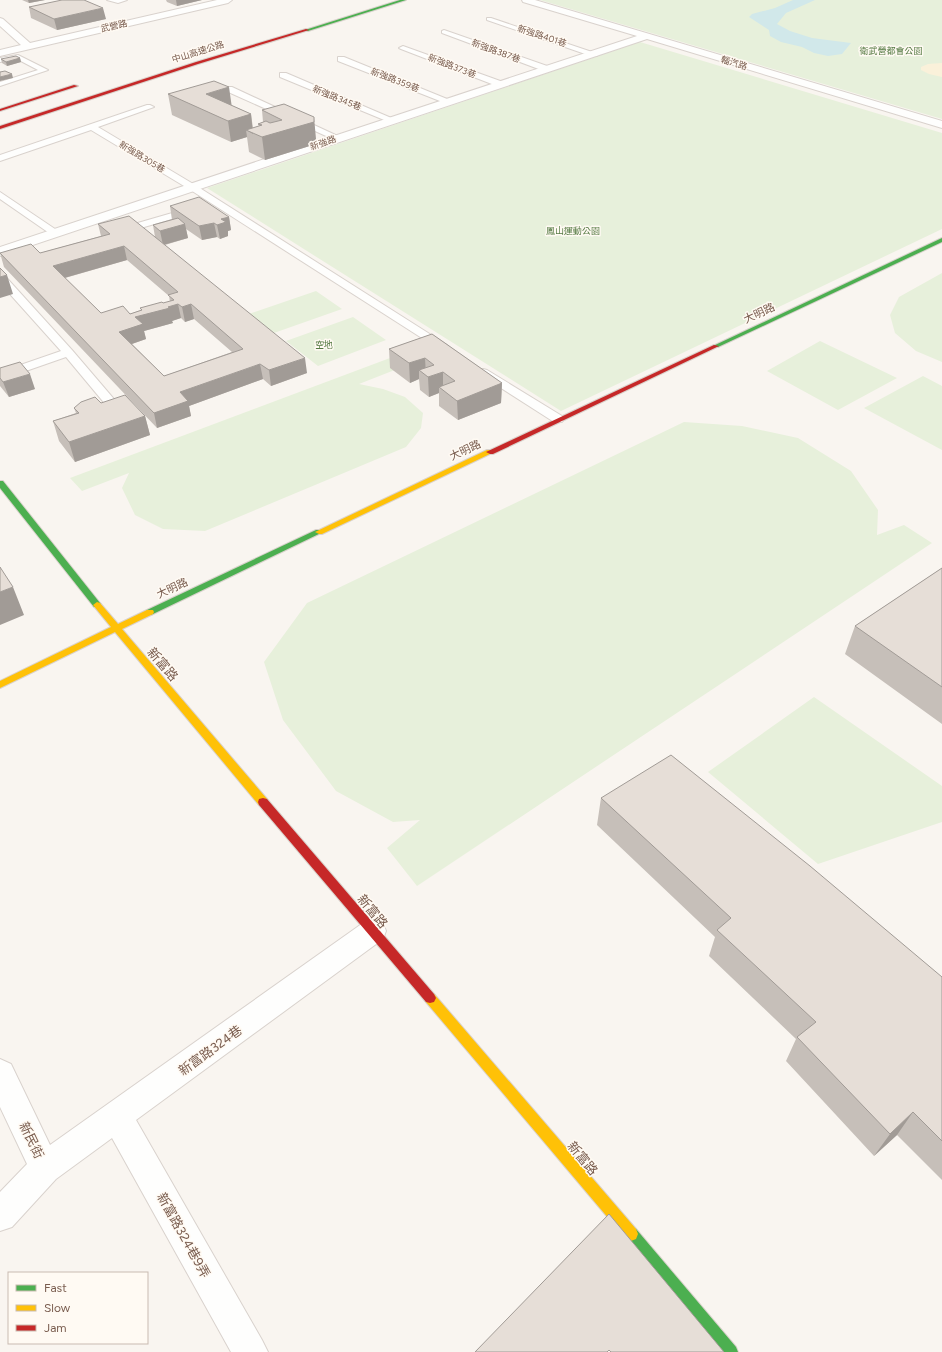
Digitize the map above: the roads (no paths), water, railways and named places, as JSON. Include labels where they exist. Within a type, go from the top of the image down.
[{"type":"main road","name":"中山高速公路","points":[[0,128],[189,65],[404,0]]},
{"type":"main road","points":[[0,110],[86,83]]},
{"type":"main road","name":"大明路","points":[[0,685],[115,628],[942,240]]},
{"type":"main road","name":"新富路","points":[[0,483],[115,628],[731,1352]]},
{"type":"street","name":"武營路","points":[[0,53],[228,0]]},
{"type":"street","name":"輜汽路","points":[[526,0],[942,126]]},
{"type":"street","points":[[0,21],[28,46]]},
{"type":"street","name":"新強路","points":[[0,252],[448,101],[648,36]]},
{"type":"street","name":"新富路324巷","points":[[45,1168],[118,1117],[374,931]]},
{"type":"street","name":"新民街","points":[[0,1074],[45,1168],[0,1215]]},
{"type":"street","name":"新富路324巷9弄","points":[[118,1117],[250,1352]]},
{"type":"lane","points":[[110,0],[124,0]]},
{"type":"lane","name":"新強路401巷","points":[[489,19],[594,54]]},
{"type":"lane","name":"新強路387巷","points":[[444,32],[547,69]]},
{"type":"lane","name":"新強路373巷","points":[[403,48],[500,84]]},
{"type":"lane","points":[[0,60],[18,57],[44,70],[0,84]]},
{"type":"lane","name":"新強路359巷","points":[[341,59],[448,101]]},
{"type":"lane","points":[[20,66],[34,64]]},
{"type":"lane","name":"新強路345巷","points":[[283,75],[392,120]]},
{"type":"lane","points":[[229,89],[338,138]]},
{"type":"lane","points":[[0,158],[150,107]]},
{"type":"lane","name":"新強路305巷","points":[[92,127],[192,187],[451,352]]},
{"type":"lane","points":[[0,195],[55,233]]},
{"type":"lane","points":[[112,234],[186,212]]},
{"type":"lane","points":[[0,277],[68,352],[115,408]]},
{"type":"lane","points":[[0,376],[68,352]]},
{"type":"lane","points":[[471,364],[558,419]]},
{"type":"park label","name":"衛武營都會公園","points":[[891,51]]},
{"type":"park label","name":"鳳山運動公園","points":[[573,231]]},
{"type":"park label","name":"空地","points":[[324,345]]}]
